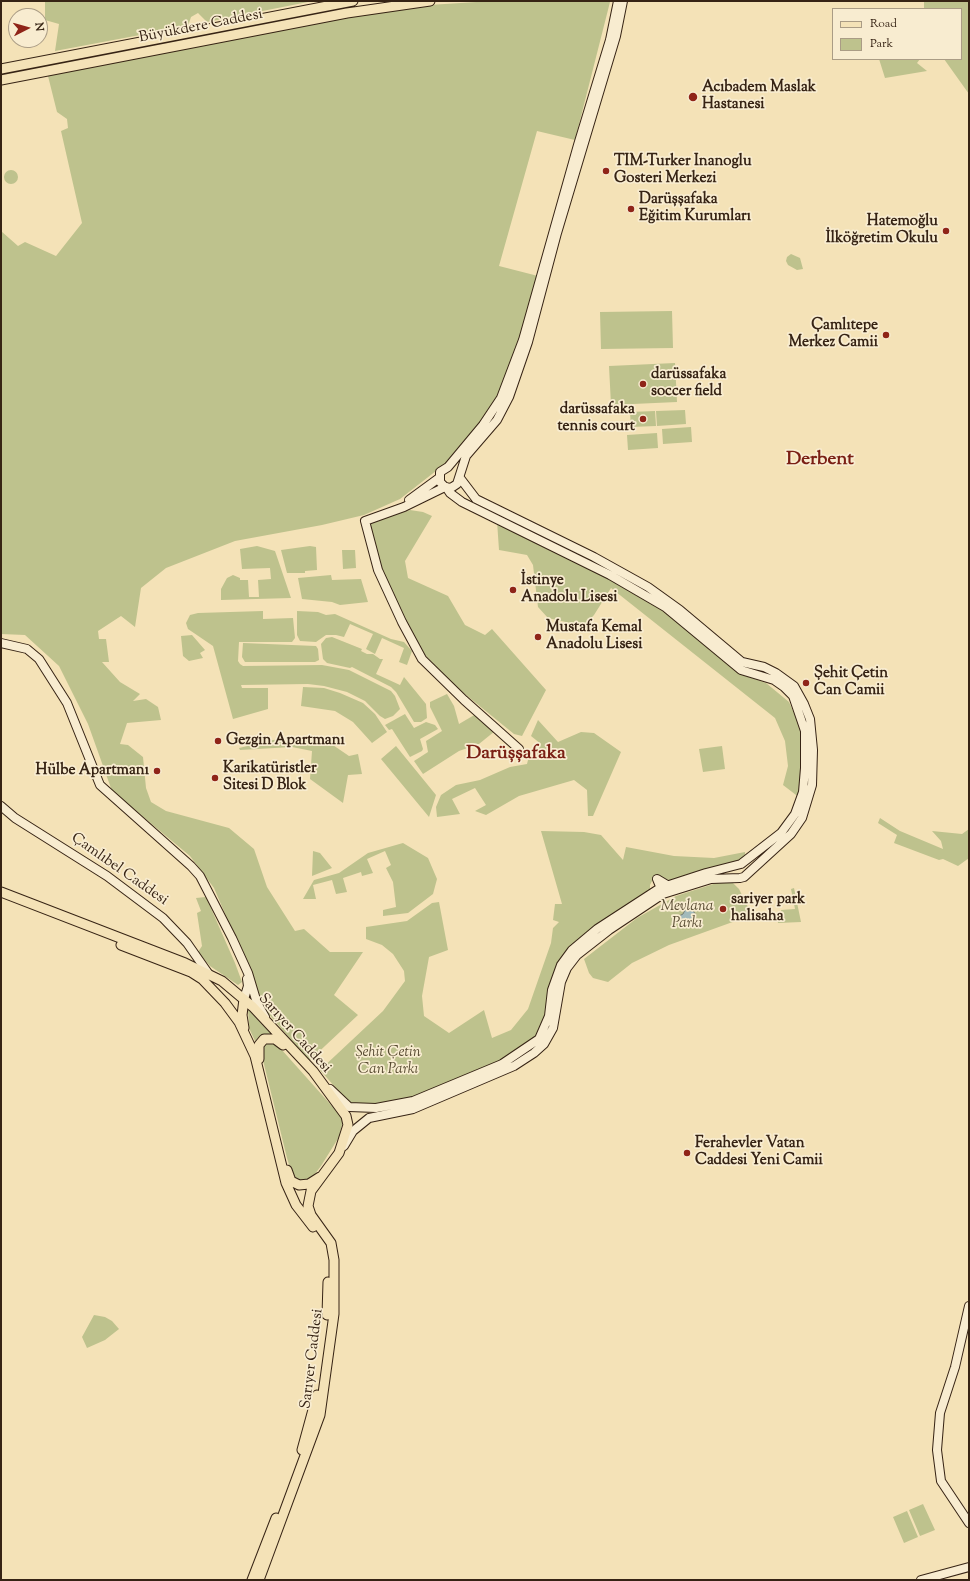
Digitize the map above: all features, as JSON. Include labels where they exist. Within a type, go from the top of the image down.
[{"type":"main road","name":"Büyükdere Caddesi","points":[[1,69],[353,1]]},
{"type":"main road","name":"Büyükdere Caddesi","points":[[1,80],[347,13],[430,1]]},
{"type":"main road","points":[[613,1],[619,8]]},
{"type":"main road","points":[[519,749],[464,700],[422,659],[402,622],[378,570],[365,520],[399,508],[445,487],[454,486],[460,477],[466,456],[504,409],[510,397],[619,8],[623,1]]},
{"type":"main road","points":[[619,8],[628,1]]},
{"type":"main road","points":[[1,75],[18,71],[22,65]]},
{"type":"main road","points":[[399,508],[439,478],[442,469],[448,466],[483,425],[501,398],[530,323]]},
{"type":"main road","points":[[319,1078],[349,1107],[358,1109],[376,1108],[413,1101],[498,1066],[539,1039],[549,1016],[552,990],[559,971],[572,950],[597,929],[651,894],[711,879],[742,878],[791,834],[802,818],[812,785],[813,750],[810,719],[794,686],[776,673],[764,667],[742,662],[680,610],[648,587],[594,558],[476,499],[454,468],[448,466]]},
{"type":"main road","points":[[439,478],[450,493],[462,502],[603,571],[665,607],[741,670],[774,680],[792,696],[805,731],[805,768],[803,792],[795,814],[781,833],[733,867],[732,872],[736,878]]},
{"type":"main road","points":[[1,643],[27,649],[40,659],[67,703],[100,785],[191,866],[200,876],[217,907],[251,981],[257,1003],[268,1023]]},
{"type":"main road","name":"Çamlıbel Caddesi","points":[[1,806],[15,818],[107,876],[163,918],[176,930],[191,949],[205,976]]},
{"type":"main road","points":[[339,1153],[353,1131],[369,1118],[413,1109],[500,1073],[534,1053],[544,1044],[554,1028],[561,982],[567,968],[578,955],[598,938],[665,890],[739,864],[746,868],[747,873]]},
{"type":"main road","points":[[651,894],[657,879],[665,890]]},
{"type":"main road","points":[[1,892],[196,967],[205,976]]},
{"type":"main road","name":"Sarıyer Caddesi","points":[[1,899],[205,976],[233,990],[268,1023],[319,1078],[324,1088],[346,1116],[348,1125],[339,1153],[329,1169],[311,1192],[308,1206],[311,1215],[331,1243],[334,1260],[334,1314],[320,1415],[258,1580]]},
{"type":"main road","points":[[191,949],[196,967]]},
{"type":"main road","points":[[244,968],[248,982],[242,1015],[246,1035]]},
{"type":"main road","name":"Sarıyer Caddesi","points":[[205,976],[246,1035],[255,1056],[273,1134],[290,1194],[327,1248],[328,1260],[328,1311],[317,1397],[309,1430],[252,1580]]},
{"type":"main road","points":[[233,990],[242,987],[248,982]]},
{"type":"main road","points":[[260,1078],[258,1050],[261,1042],[268,1038],[275,1039],[294,1051]]},
{"type":"main road","points":[[273,1134],[280,1145],[290,1178],[295,1184],[303,1186],[309,1184],[329,1169]]},
{"type":"main road","points":[[969,1306],[955,1367],[940,1413],[937,1438],[937,1459],[941,1481],[969,1523]]},
{"type":"main road","points":[[921,1580],[969,1567]]},
{"type":"green space","points":[[45,1],[313,1],[207,22],[198,13],[191,17],[188,26],[55,51],[59,24],[48,21],[48,8],[45,8]]},
{"type":"green space","points":[[492,1],[610,2],[575,140],[537,131],[499,266],[538,276],[501,398],[450,460],[400,499],[364,515],[322,525],[235,541],[166,568],[141,588],[135,627],[121,616],[98,631],[99,639],[106,639],[109,662],[102,662],[120,682],[140,694],[133,701],[146,699],[158,707],[161,720],[127,723],[120,744],[128,745],[143,757],[146,788],[151,802],[166,811],[229,828],[254,849],[267,887],[295,931],[304,929],[330,952],[363,952],[334,995],[358,1015],[309,1061],[267,1012],[214,888],[190,856],[112,791],[88,724],[59,666],[25,635],[1,634],[1,231],[18,246],[25,242],[56,256],[82,223],[61,131],[68,128],[67,119],[57,112],[48,76],[313,23],[429,5]]},
{"type":"green space","points":[[924,1],[969,1],[969,94],[945,60],[962,60],[962,8],[924,8]]},
{"type":"green space","points":[[879,60],[919,60],[917,63],[927,71],[885,78]]},
{"type":"green space","points":[[8,170],[14,170],[18,174],[18,180],[14,184],[8,184],[4,180],[4,174]]},
{"type":"green space","points":[[791,254],[800,258],[803,269],[797,270],[788,265],[786,261],[787,257]]},
{"type":"green space","points":[[672,311],[673,348],[601,349],[600,312]]},
{"type":"green space","name":"darüssafaka soccer field","points":[[675,363],[677,402],[611,405],[609,366]]},
{"type":"green space","points":[[685,410],[686,424],[657,426],[656,411]]},
{"type":"green space","name":"darüssafaka tennis court","points":[[655,411],[656,426],[631,427],[630,412]]},
{"type":"green space","points":[[691,427],[692,442],[663,444],[662,429]]},
{"type":"green space","points":[[657,433],[658,448],[628,450],[627,435]]},
{"type":"green space","points":[[410,510],[423,512],[432,516],[405,561],[408,578],[448,596],[465,625],[485,635],[492,629],[546,690],[522,736],[514,734],[455,686],[424,654],[404,620],[382,573],[367,524]]},
{"type":"green space","points":[[497,521],[547,543],[662,609],[700,638],[743,675],[766,683],[789,702],[803,733],[800,798],[783,785],[788,766],[785,741],[775,718],[611,588],[594,615],[584,626],[548,618],[538,607],[533,565],[527,555],[499,550]]},
{"type":"green space","points":[[257,546],[275,551],[291,598],[221,600],[221,589],[227,578],[233,575],[240,578],[240,580],[248,580],[249,597],[259,597],[258,580],[271,579],[270,568],[242,569],[240,549]]},
{"type":"green space","points":[[310,546],[316,547],[317,570],[305,571],[305,573],[287,573],[281,550]]},
{"type":"green space","points":[[342,550],[355,550],[356,568],[343,569]]},
{"type":"green space","points":[[331,575],[332,580],[361,579],[368,602],[340,605],[332,602],[302,599],[298,578]]},
{"type":"green space","points":[[263,611],[263,619],[293,618],[295,638],[292,642],[239,642],[238,661],[240,664],[243,666],[322,665],[349,670],[391,691],[395,696],[400,709],[393,716],[385,719],[365,701],[347,692],[324,686],[308,684],[241,685],[242,688],[268,688],[268,709],[233,719],[213,646],[188,629],[186,623],[190,615],[198,613]]},
{"type":"green space","points":[[297,611],[318,612],[326,615],[335,614],[391,639],[404,642],[412,651],[407,665],[399,662],[404,648],[382,638],[375,654],[366,649],[373,634],[350,624],[344,637],[326,635],[316,642],[300,641],[297,635]]},
{"type":"green space","points":[[192,635],[205,650],[200,653],[203,658],[189,661],[183,656],[181,636]]},
{"type":"green space","points":[[332,637],[362,649],[361,651],[367,654],[373,654],[380,659],[383,659],[376,674],[400,685],[404,677],[426,704],[427,718],[421,722],[414,722],[396,692],[391,687],[352,667],[350,668],[327,663],[323,659],[321,644],[326,638]]},
{"type":"green space","points":[[243,643],[316,646],[318,649],[319,660],[315,662],[245,662],[242,657]]},
{"type":"green space","points":[[303,687],[324,688],[363,703],[375,714],[387,732],[372,743],[353,722],[335,711],[301,706]]},
{"type":"green space","points":[[447,694],[454,706],[459,724],[476,714],[495,731],[479,744],[459,751],[423,774],[414,761],[428,752],[426,741],[442,731],[430,707],[430,702]]},
{"type":"green space","points":[[405,714],[414,728],[426,722],[435,725],[438,729],[420,739],[423,749],[422,751],[410,757],[392,729],[389,730],[385,725]]},
{"type":"green space","points":[[538,720],[558,742],[581,732],[594,733],[621,752],[593,816],[588,816],[587,790],[574,780],[519,796],[486,815],[475,811],[486,805],[475,788],[452,799],[460,814],[437,817],[436,807],[441,795],[456,785],[480,780],[510,767],[527,764],[528,760],[537,752],[541,744],[531,736]]},
{"type":"green space","points":[[302,737],[327,741],[349,756],[358,754],[362,774],[348,775],[343,803],[310,779],[312,751],[292,747],[240,750],[239,748],[273,740]]},
{"type":"green space","points":[[396,746],[436,795],[429,817],[381,759]]},
{"type":"green space","points":[[722,746],[725,769],[703,772],[699,749]]},
{"type":"green space","points":[[880,818],[900,831],[943,849],[941,841],[932,831],[962,834],[969,829],[969,858],[958,866],[943,859],[939,860],[894,843],[897,835],[878,823]]},
{"type":"green space","name":"Şehit Çetin Can Parkı","points":[[541,831],[584,832],[601,835],[623,860],[626,847],[674,856],[714,858],[745,852],[745,859],[673,882],[655,875],[650,885],[650,893],[606,918],[553,976],[541,1030],[528,1045],[499,1064],[407,1100],[356,1105],[350,1104],[320,1070],[383,1011],[405,981],[404,971],[393,954],[382,945],[366,939],[366,927],[407,921],[432,903],[439,902],[448,950],[429,957],[422,996],[424,1016],[449,1033],[484,1010],[492,1038],[511,1030],[528,1009],[551,943],[553,928],[559,922],[553,920],[555,904],[562,904]]},
{"type":"green space","points":[[403,843],[428,858],[437,879],[433,894],[408,913],[383,916],[383,910],[396,907],[393,882],[386,868],[391,865],[385,851],[367,859],[373,873],[362,876],[361,872],[343,878],[347,892],[336,894],[332,880],[313,885],[316,899],[303,899],[314,880],[339,873],[368,853]]},
{"type":"green space","points":[[313,851],[320,853],[332,868],[312,876]]},
{"type":"green space","name":"Mevlana Parkı","points":[[723,881],[732,882],[739,889],[752,915],[669,945],[632,963],[608,982],[593,978],[589,973],[584,959],[637,918],[676,896]]},
{"type":"green space","points":[[794,888],[801,922],[778,923],[777,915],[782,914],[781,910],[795,909],[791,889]]},
{"type":"green space","points":[[206,897],[242,982],[238,985],[210,966],[198,952],[202,946],[197,913],[201,911],[196,898]]},
{"type":"green space","points":[[248,1009],[272,1034],[261,1035],[255,1041],[249,1028]]},
{"type":"green space","points":[[266,1043],[272,1043],[281,1049],[340,1115],[343,1121],[339,1137],[321,1166],[311,1179],[305,1181],[296,1179],[292,1174],[287,1158],[262,1056],[263,1045]]},
{"type":"green space","points":[[94,1315],[105,1317],[112,1321],[119,1329],[105,1340],[87,1348],[82,1337]]},
{"type":"green space","points":[[923,1504],[935,1530],[920,1536],[909,1510]]},
{"type":"green space","points":[[907,1511],[918,1537],[904,1543],[893,1517]]},
{"type":"water","points":[[686,908],[691,908],[696,915],[689,925],[685,926],[677,917],[683,914]]},
{"type":"place","name":"Acıbadem Maslak Hastanesi","points":[[693,97]]},
{"type":"place","name":"TIM-Turker Inanoglu Gosteri Merkezi","points":[[606,171]]},
{"type":"place","name":"Darüşşafaka Eğitim Kurumları","points":[[631,209]]},
{"type":"place","name":"Hatemoğlu İlköğretim Okulu","points":[[946,231]]},
{"type":"place","name":"Çamlıtepe Merkez Camii","points":[[886,335]]},
{"type":"place","name":"darüssafaka soccer field","points":[[643,384]]},
{"type":"place","name":"darüssafaka tennis court","points":[[643,419]]},
{"type":"place","name":"İstinye Anadolu Lisesi","points":[[513,590]]},
{"type":"place","name":"Mustafa Kemal Anadolu Lisesi","points":[[538,637]]},
{"type":"place","name":"Şehit Çetin Can Camii","points":[[806,683]]},
{"type":"place","name":"Gezgin Apartmanı","points":[[218,741]]},
{"type":"place","name":"Hülbe Apartmanı","points":[[157,771]]},
{"type":"place","name":"Karikatüristler Sitesi D Blok","points":[[215,778]]},
{"type":"place","name":"sariyer park halisaha","points":[[723,909]]},
{"type":"place","name":"Ferahevler Vatan Caddesi Yeni Camii","points":[[687,1153]]},
{"type":"district","name":"Derbent","points":[[820,461]]},
{"type":"district","name":"Darüşşafaka","points":[[516,755]]}]
